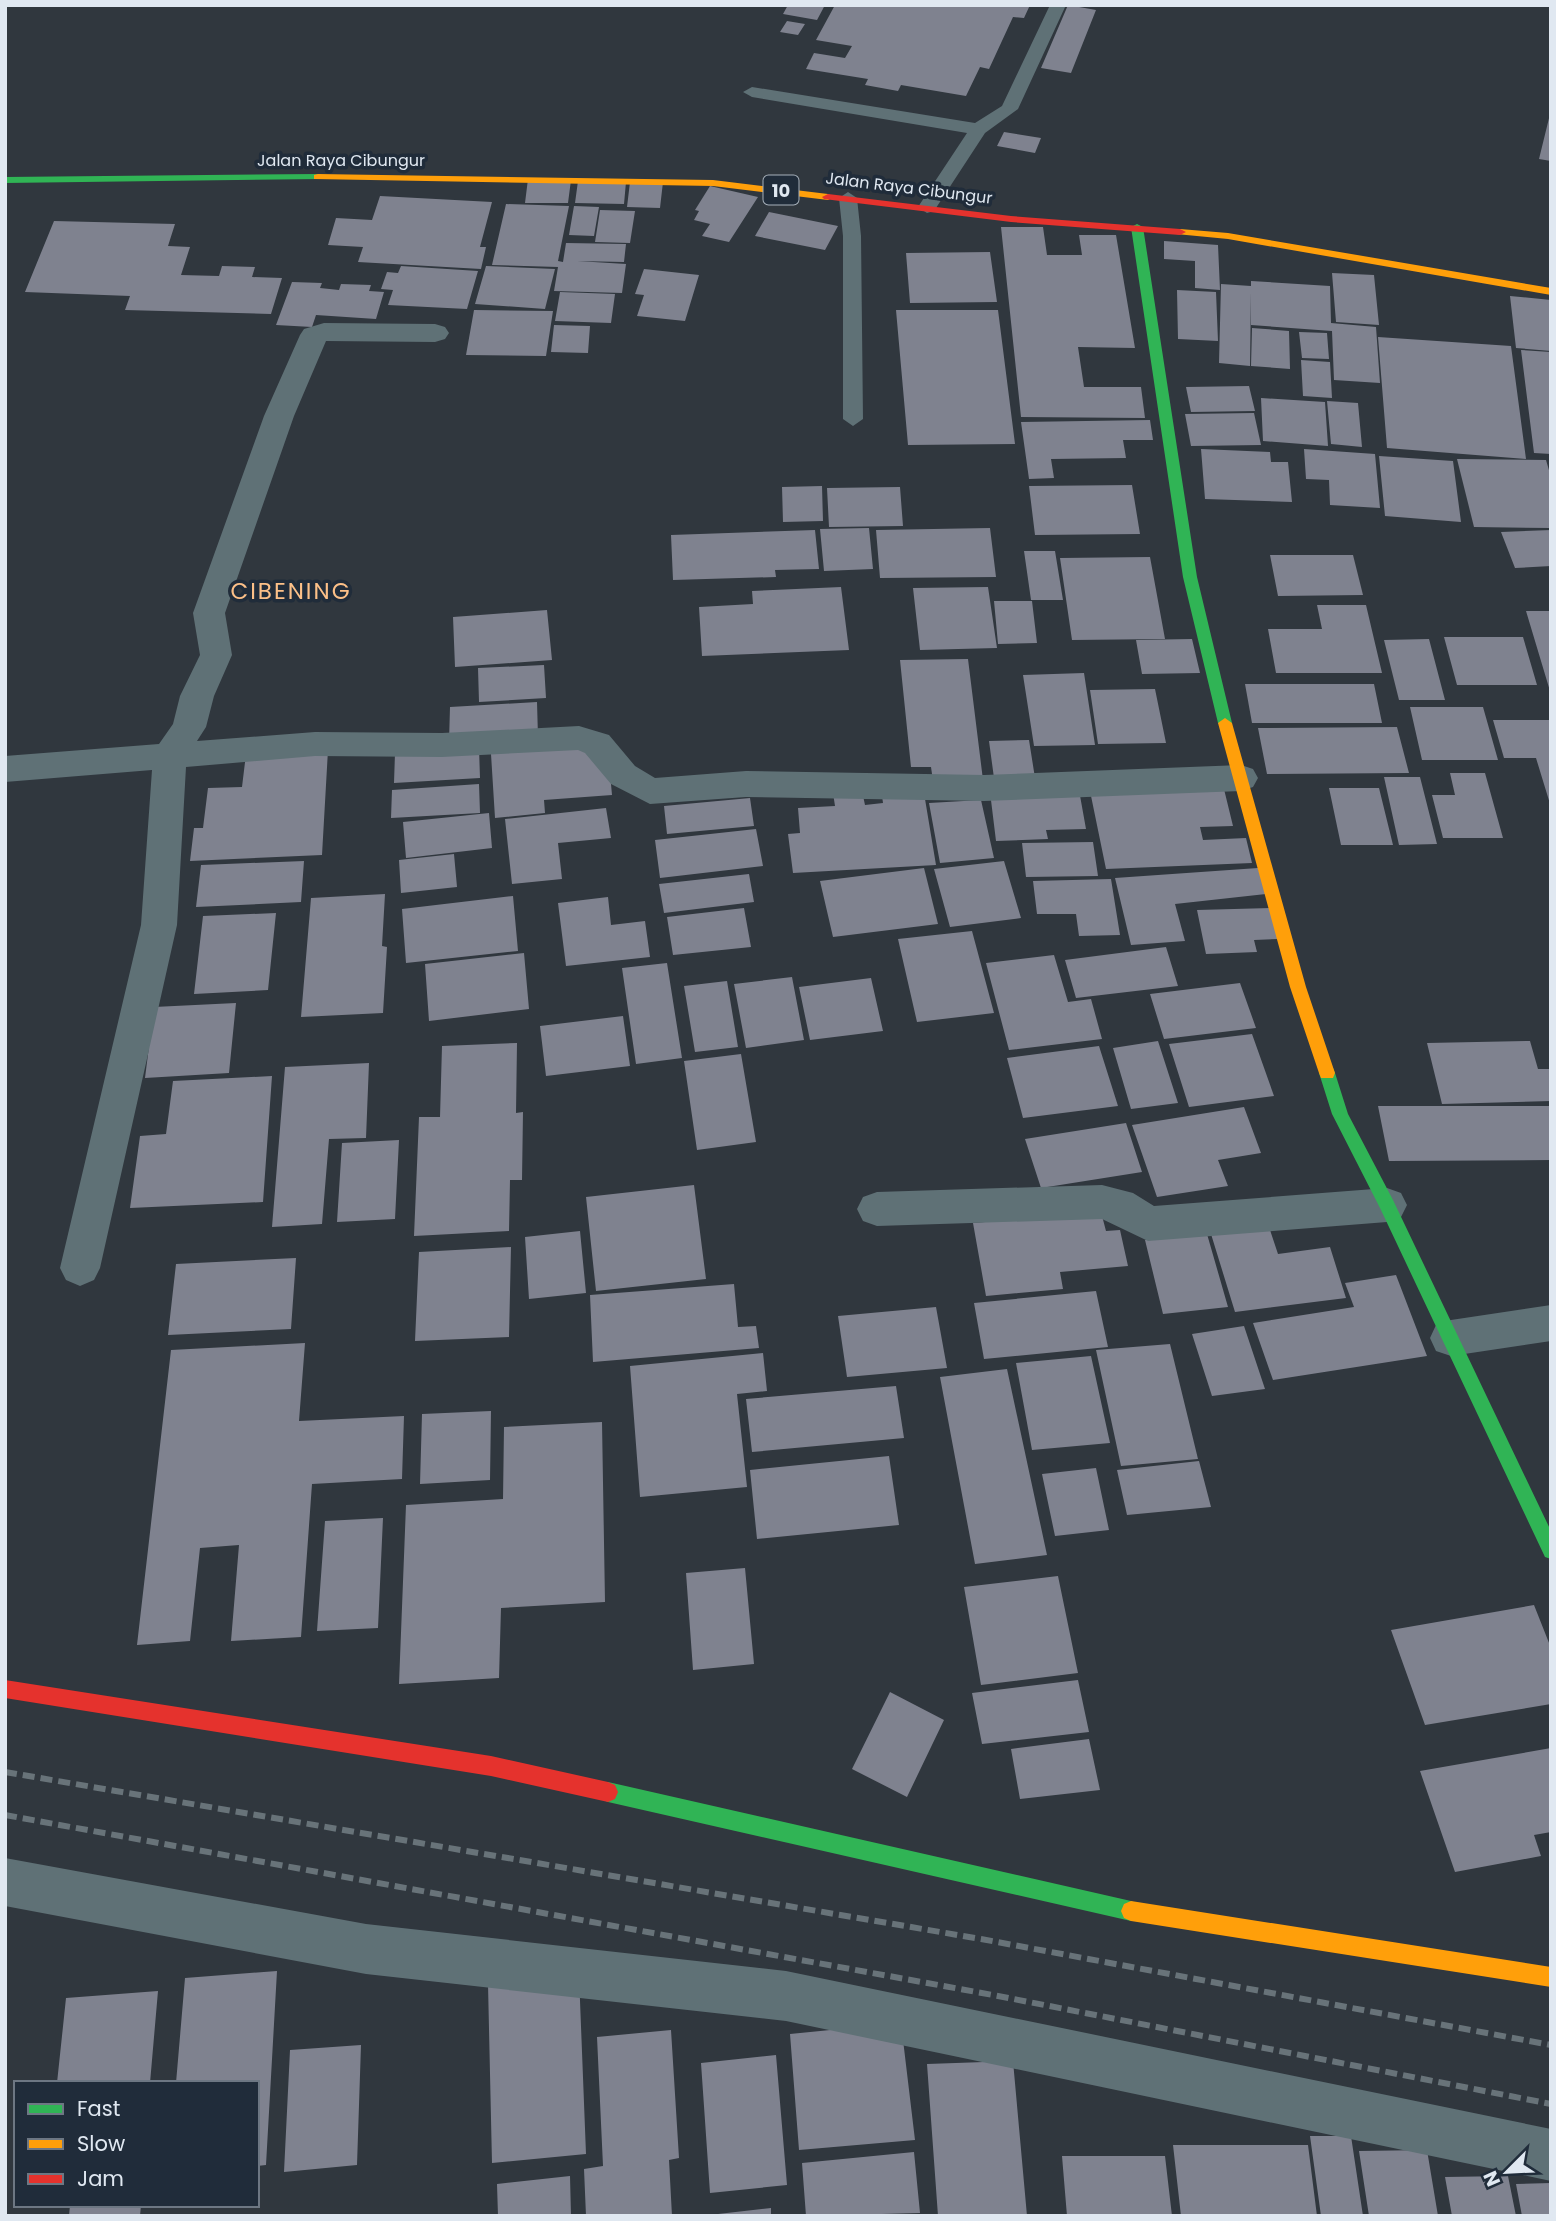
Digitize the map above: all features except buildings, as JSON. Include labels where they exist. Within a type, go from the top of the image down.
[{"type":"main road","name":"Jalan Raya Cibungur","points":[[5,180],[585,179],[713,183],[1011,219],[1228,236],[1330,251],[1551,292]]},
{"type":"main road","points":[[1137,227],[1190,577],[1298,987],[1340,1114],[1387,1205],[1551,1551]]},
{"type":"main road","points":[[5,1689],[491,1766],[1133,1910],[1551,1977]]},
{"type":"street","points":[[80,1268],[159,925],[170,754],[190,727],[197,695],[216,655],[209,613],[279,416],[310,339],[324,332],[435,333]]},
{"type":"street","points":[[5,769],[316,744],[442,745],[579,738],[606,751],[623,775],[641,787],[662,792],[746,784],[984,788],[1241,778]]},
{"type":"street","points":[[877,1209],[1102,1202],[1119,1205],[1148,1224],[1387,1205]]},
{"type":"street","points":[[1451,1338],[1551,1323]]},
{"type":"street","points":[[5,1882],[366,1949],[786,1996],[1551,2155]]},
{"type":"lane","points":[[927,207],[978,129],[1009,109],[1058,5]]},
{"type":"lane","points":[[752,92],[978,129]]},
{"type":"lane","points":[[848,198],[852,236],[853,419]]},
{"type":"railway","points":[[5,1772],[981,1939],[1551,2045]]},
{"type":"railway","points":[[5,1815],[993,1995],[1551,2104]]},
{"type":"traffic: fast","points":[[5,180],[318,177]]},
{"type":"traffic: fast","points":[[1137,227],[1190,577],[1225,723]]},
{"type":"traffic: fast","points":[[1327,1073],[1340,1114],[1387,1205],[1551,1551]]},
{"type":"traffic: fast","points":[[608,1792],[1131,1911]]},
{"type":"traffic: slow","points":[[318,177],[713,183],[828,197]]},
{"type":"traffic: slow","points":[[1180,232],[1228,236],[1551,292]]},
{"type":"traffic: slow","points":[[1225,723],[1298,987],[1327,1073]]},
{"type":"traffic: slow","points":[[1131,1911],[1551,1977]]},
{"type":"traffic: jam","points":[[828,197],[1011,219],[1180,232]]},
{"type":"traffic: jam","points":[[5,1689],[491,1766],[608,1792]]},
{"type":"district","name":"CIBENING","points":[[291,591]]}]
